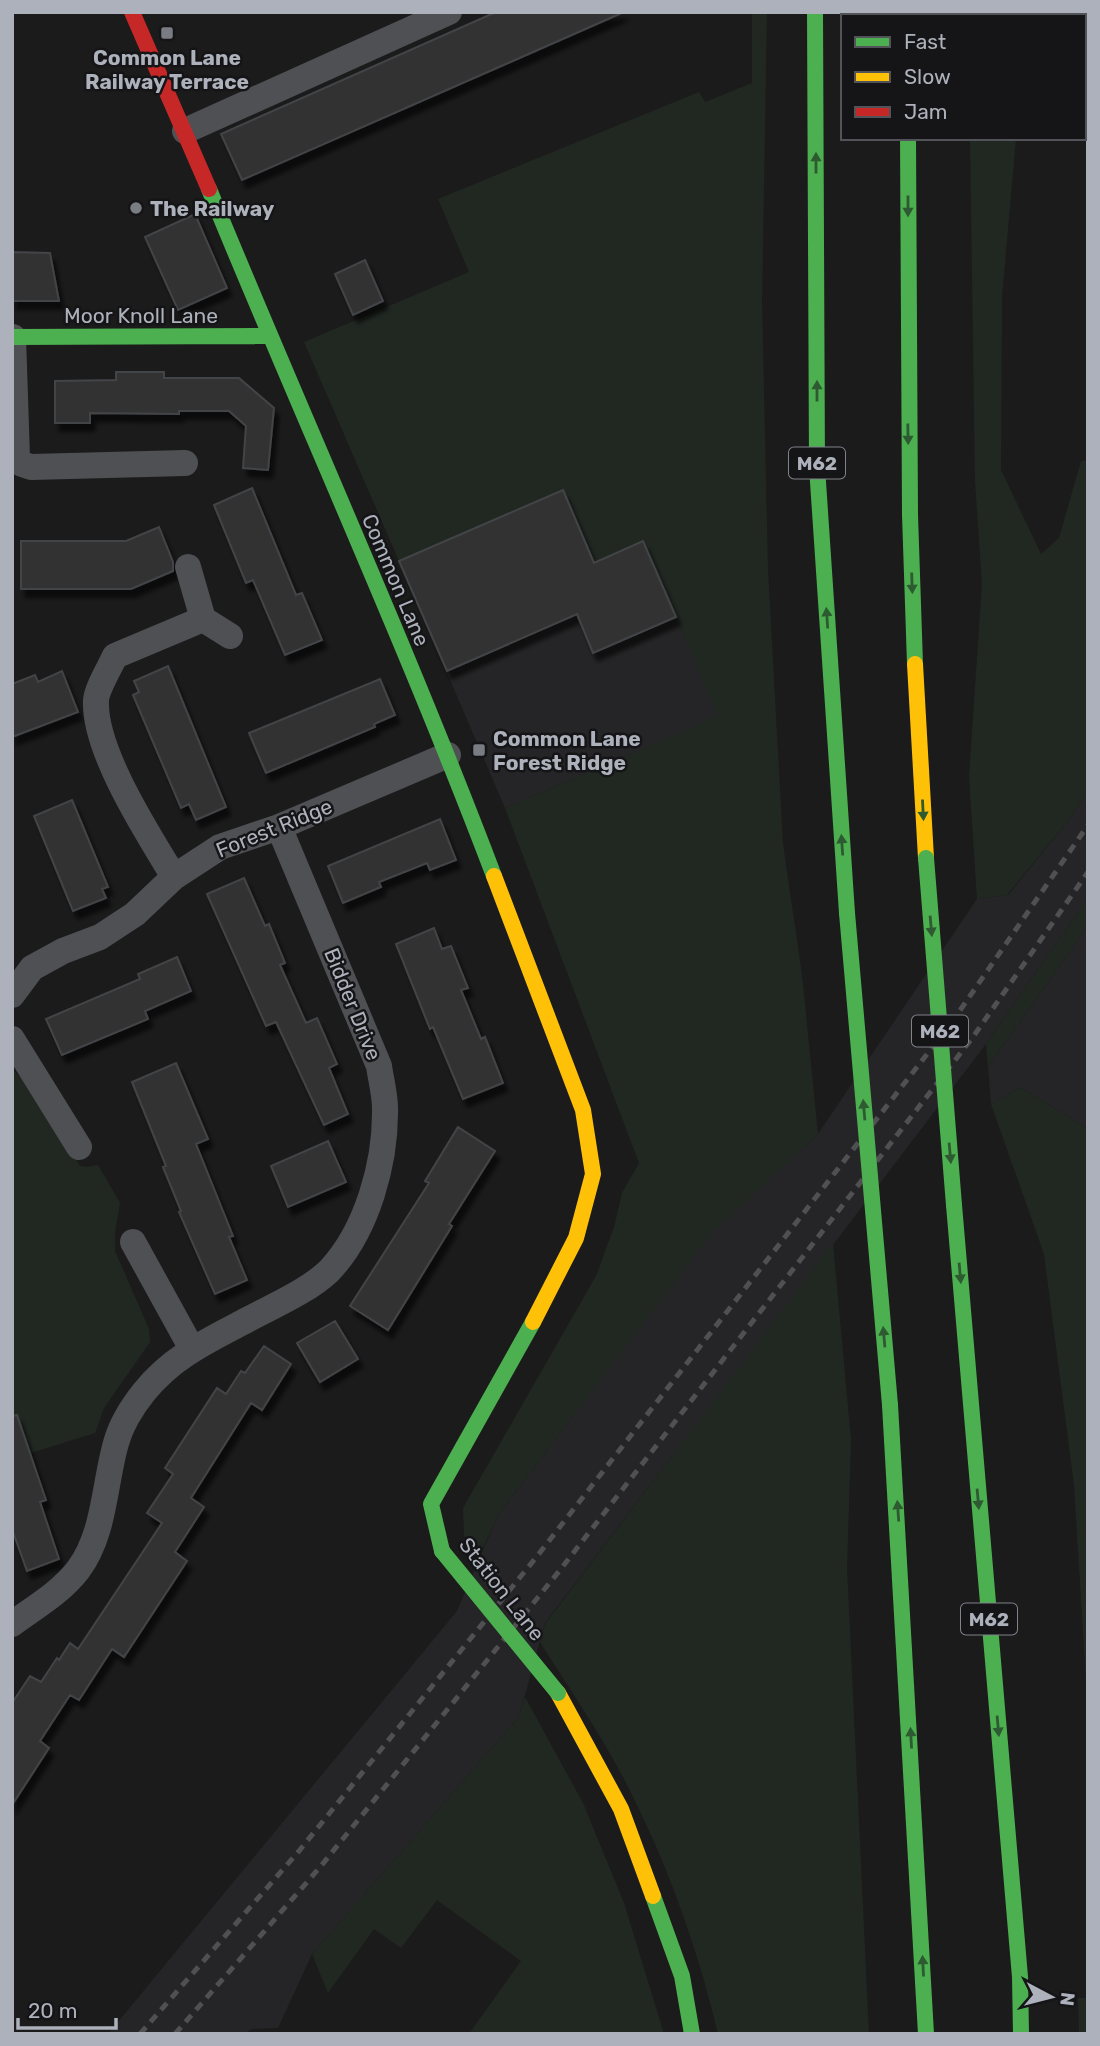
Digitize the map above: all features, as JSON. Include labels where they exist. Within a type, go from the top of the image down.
[{"type":"main road","name":"Common Lane","points":[[132,12],[185,131],[269,336],[448,755],[583,1110],[593,1174]]},
{"type":"main road","name":"M62","points":[[815,12],[817,467],[847,913],[900,1547],[926,2034]]},
{"type":"main road","name":"M62","points":[[908,140],[909,501],[916,695],[926,858],[954,1205],[1020,1977],[1021,2034]]},
{"type":"main road","name":"Moor Knoll Lane","points":[[13,337],[269,336]]},
{"type":"main road","name":"Station Lane","points":[[593,1174],[576,1238],[520,1348],[431,1504],[442,1551],[558,1693],[621,1809],[682,1976],[692,2034]]},
{"type":"street","points":[[185,131],[449,12]]},
{"type":"street","points":[[13,337],[17,458],[22,464],[31,467],[185,463]]},
{"type":"street","points":[[188,568],[203,619],[230,636]]},
{"type":"street","points":[[174,877],[137,817],[113,767],[101,732],[96,699],[115,656],[203,619]]},
{"type":"street","name":"Forest Ridge","points":[[12,995],[32,968],[63,951],[100,937],[135,914],[174,877],[220,848],[279,827],[448,755]]},
{"type":"street","name":"Bidder Drive","points":[[12,1623],[59,1590],[79,1568],[94,1538],[104,1506],[116,1441],[127,1417],[144,1393],[168,1365],[192,1349],[293,1296],[328,1271],[356,1235],[373,1194],[385,1108],[379,1066],[279,827]]},
{"type":"street","points":[[12,1040],[79,1147]]},
{"type":"street","points":[[134,1242],[192,1349]]},
{"type":"shaded area","points":[[752,12],[767,12],[762,302],[768,571],[783,844],[802,975],[818,1134],[712,1233],[498,1515],[480,1555],[464,1536],[463,1508],[596,1276],[614,1227],[622,1193],[639,1163],[505,808],[718,716],[644,541],[594,563],[563,491],[399,561],[304,342],[469,272],[438,199],[699,92],[705,102],[752,83]]},
{"type":"shaded area","points":[[972,12],[1028,12],[1028,14]]},
{"type":"shaded area","points":[[970,140],[1016,140],[1002,297],[1001,470],[1041,554],[1059,538],[1081,461],[1088,460],[1088,792],[1068,821],[1007,895],[977,899],[969,776],[982,584],[975,481]]},
{"type":"shaded area","points":[[563,490],[643,541],[719,716],[505,808],[399,561]]},
{"type":"shaded area","points":[[1088,792],[1088,898],[986,1044],[545,1623],[519,1717],[312,1954],[278,2028],[251,2029],[245,2034],[108,2034],[457,1611],[498,1515],[712,1232],[818,1134],[977,899],[1008,895]]},
{"type":"shaded area","points":[[1088,898],[1088,926],[988,1067],[986,1044]]},
{"type":"shaded area","points":[[1088,926],[1088,1129],[1020,1087],[991,1104],[988,1067]]},
{"type":"shaded area","points":[[12,1069],[25,1082],[80,1166],[98,1165],[120,1203],[115,1251],[149,1329],[150,1342],[104,1408],[95,1433],[12,1459]]},
{"type":"shaded area","points":[[1020,1087],[1088,1129],[1088,1713],[1074,1485],[1044,1254],[991,1104]]},
{"type":"shaded area","points":[[833,1243],[851,1440],[847,1568],[869,2034],[718,2034],[679,1903],[653,1840],[614,1761],[540,1642],[545,1624]]},
{"type":"shaded area","points":[[525,1697],[583,1803],[624,1903],[664,2034],[469,2034],[521,1961],[437,1900],[401,1948],[374,1929],[328,1993],[312,1954],[519,1717]]},
{"type":"shaded area","points":[[1078,1998],[1088,1998],[1088,2034],[1079,2034]]},
{"type":"building","points":[[496,12],[624,12],[242,180],[221,134]]},
{"type":"building","points":[[195,214],[227,288],[178,310],[145,237]]},
{"type":"building","points":[[12,252],[50,253],[59,301],[12,301]]},
{"type":"building","points":[[365,260],[383,301],[353,315],[335,274]]},
{"type":"building","points":[[116,372],[164,372],[164,378],[239,378],[274,408],[268,470],[243,468],[246,426],[229,411],[179,411],[179,414],[90,413],[90,423],[55,423],[55,381],[116,380]]},
{"type":"building","points":[[252,488],[296,595],[302,593],[322,640],[285,655],[253,580],[246,583],[214,505]]},
{"type":"building","points":[[563,490],[594,563],[643,541],[676,617],[593,653],[577,614],[447,671],[399,561]]},
{"type":"building","points":[[159,527],[173,562],[173,571],[131,589],[21,589],[21,541],[126,541]]},
{"type":"building","points":[[168,666],[226,807],[196,820],[189,804],[181,808],[133,695],[139,692],[134,681]]},
{"type":"building","points":[[62,671],[78,712],[12,737],[12,684],[35,675],[38,682]]},
{"type":"building","points":[[380,679],[395,715],[374,724],[375,727],[266,773],[249,733]]},
{"type":"building","points":[[72,800],[108,887],[102,889],[106,898],[73,911],[34,816]]},
{"type":"building","points":[[440,819],[456,860],[430,870],[427,863],[379,882],[381,887],[343,903],[328,866]]},
{"type":"building","points":[[244,878],[265,926],[269,924],[285,963],[280,965],[306,1023],[317,1018],[337,1064],[329,1068],[348,1114],[324,1125],[276,1022],[266,1026],[207,894]]},
{"type":"building","points":[[434,928],[442,949],[451,946],[468,988],[461,990],[481,1039],[485,1037],[503,1083],[463,1099],[433,1027],[430,1029],[396,944]]},
{"type":"building","points":[[177,957],[191,991],[145,1011],[148,1019],[62,1055],[46,1019],[140,979],[138,974]]},
{"type":"building","points":[[176,1063],[208,1139],[196,1144],[233,1236],[229,1237],[247,1280],[215,1294],[179,1212],[181,1211],[163,1167],[166,1166],[132,1082]]},
{"type":"building","points":[[458,1127],[495,1151],[388,1330],[350,1306],[429,1183],[425,1181]]},
{"type":"building","points":[[328,1141],[346,1182],[288,1207],[271,1166]]},
{"type":"building","points":[[335,1321],[358,1359],[320,1382],[297,1343]]},
{"type":"building","points":[[264,1346],[291,1364],[262,1410],[251,1403],[191,1498],[204,1507],[175,1552],[187,1561],[124,1657],[112,1649],[79,1700],[70,1695],[40,1741],[49,1748],[12,1805],[12,1703],[30,1676],[41,1682],[70,1643],[78,1649],[162,1523],[147,1513],[173,1474],[165,1468],[217,1388],[226,1394],[241,1371],[245,1373]]},
{"type":"building","points":[[17,1415],[46,1500],[40,1502],[59,1559],[27,1571],[12,1529],[12,1416]]},
{"type":"railway","points":[[140,2034],[299,1851],[538,1555],[952,1022],[1088,825]]},
{"type":"railway","points":[[175,2034],[321,1866],[560,1570],[973,1037],[1088,872]]},
{"type":"traffic: fast","points":[[815,12],[817,467],[847,913]]},
{"type":"traffic: fast","points":[[908,140],[910,515],[915,664]]},
{"type":"traffic: fast","points":[[209,189],[390,617],[494,876]]},
{"type":"traffic: fast","points":[[12,337],[269,336]]},
{"type":"traffic: fast","points":[[926,858],[954,1205]]},
{"type":"traffic: fast","points":[[847,913],[890,1405]]},
{"type":"traffic: fast","points":[[954,1205],[1020,1977],[1021,2034]]},
{"type":"traffic: fast","points":[[442,1551],[431,1504],[533,1322]]},
{"type":"traffic: fast","points":[[890,1405],[926,2034]]},
{"type":"traffic: fast","points":[[442,1551],[558,1693]]},
{"type":"traffic: fast","points":[[653,1896],[682,1976],[692,2034]]},
{"type":"traffic: slow","points":[[915,664],[926,858]]},
{"type":"traffic: slow","points":[[494,876],[583,1110],[593,1174],[576,1238],[533,1322]]},
{"type":"traffic: slow","points":[[558,1693],[621,1809],[653,1896]]},
{"type":"traffic: jam","points":[[132,12],[209,189]]},
{"type":"place","name":"Common Lane Railway Terrace","points":[[167,33]]},
{"type":"place","name":"The Railway","points":[[136,208]]},
{"type":"place","name":"Common Lane Forest Ridge","points":[[479,750]]}]
